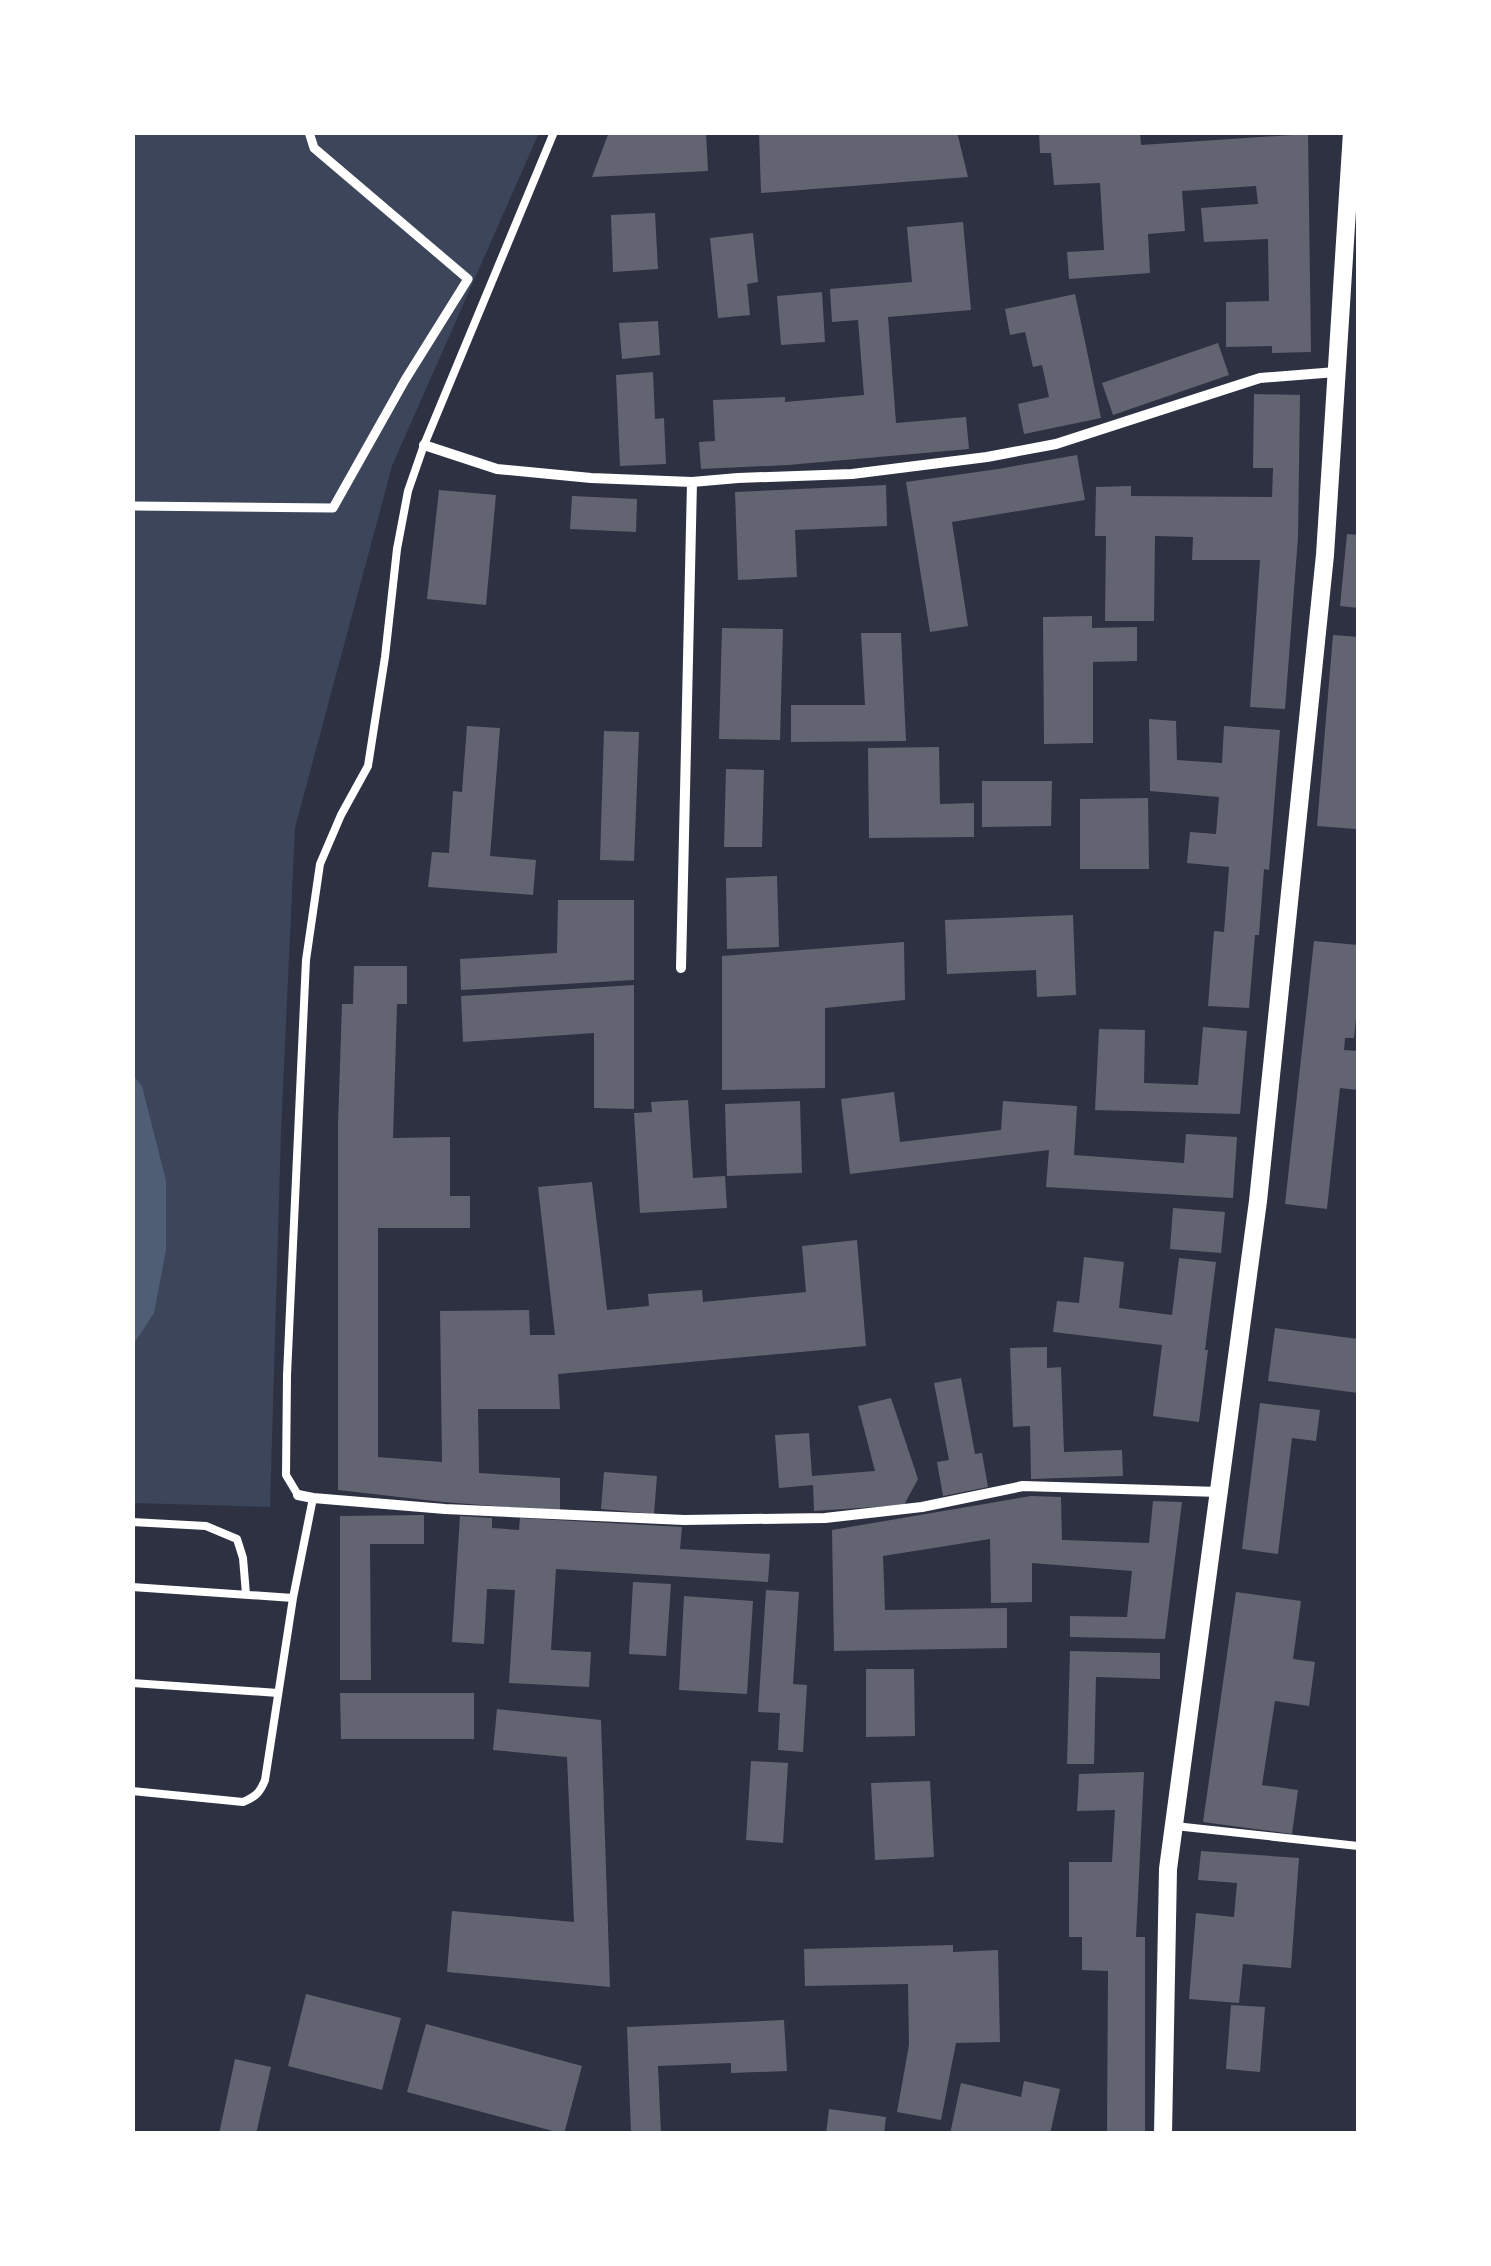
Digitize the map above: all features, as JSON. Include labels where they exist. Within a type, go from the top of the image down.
[{"type":"street","points":[[132,506],[333,508],[468,278],[314,148],[312,132]]},
{"type":"street","points":[[1163,2134],[1168,1869],[1258,1201],[1325,556],[1352,132]]},
{"type":"street","points":[[424,445],[498,469],[592,478],[692,482],[852,474],[1056,444],[1260,378],[1336,372]]},
{"type":"street","points":[[681,968],[692,482]]},
{"type":"street","points":[[298,1495],[446,1508],[701,1520],[824,1518],[922,1507],[1024,1486],[1220,1492]]},
{"type":"lane","points":[[298,1495],[286,1476],[287,1375],[306,960],[320,864],[340,814],[368,766],[408,492],[554,132]]},
{"type":"lane","points":[[132,1791],[242,1802],[254,1798],[266,1780],[293,1598],[314,1498]]},
{"type":"lane","points":[[132,1522],[206,1526],[237,1539],[246,1594]]},
{"type":"lane","points":[[132,1587],[293,1598]]},
{"type":"lane","points":[[132,1683],[278,1693]]},
{"type":"lane","points":[[1175,1826],[1358,1846]]},
{"type":"shaded area","points":[[133,133],[539,133],[392,466],[295,828],[270,1507],[133,1503]]},
{"type":"shaded area","points":[[133,1075],[142,1086],[166,1181],[166,1250],[154,1313],[133,1345]]},
{"type":"building","points":[[609,132],[706,132],[708,171],[592,177]]},
{"type":"building","points":[[759,132],[957,132],[968,177],[761,193]]},
{"type":"building","points":[[1039,132],[1140,132],[1141,145],[1308,134],[1311,352],[1272,353],[1272,346],[1226,347],[1226,302],[1269,301],[1268,239],[1204,242],[1201,208],[1258,204],[1256,186],[1182,191],[1185,231],[1148,234],[1150,273],[1069,279],[1067,252],[1104,250],[1100,183],[1054,185],[1051,153],[1040,153]]},
{"type":"building","points":[[655,213],[658,269],[613,272],[611,215]]},
{"type":"building","points":[[963,222],[971,310],[888,317],[896,423],[966,417],[969,449],[701,469],[699,442],[715,441],[713,400],[785,397],[785,402],[864,395],[858,320],[832,322],[830,289],[912,282],[907,227]]},
{"type":"building","points":[[753,233],[758,282],[747,284],[750,315],[718,318],[710,238]]},
{"type":"building","points":[[822,292],[825,342],[781,345],[777,296]]},
{"type":"building","points":[[1075,294],[1101,418],[1024,434],[1018,404],[1049,397],[1042,365],[1033,367],[1025,332],[1010,335],[1005,309]]},
{"type":"building","points":[[658,321],[660,355],[622,359],[619,323]]},
{"type":"building","points":[[1218,343],[1229,375],[1113,415],[1102,383]]},
{"type":"building","points":[[653,372],[655,419],[664,418],[666,464],[620,466],[616,375]]},
{"type":"building","points":[[1254,394],[1300,395],[1298,537],[1285,709],[1250,707],[1260,560],[1192,560],[1193,537],[1155,536],[1154,621],[1105,621],[1106,536],[1095,536],[1096,487],[1131,486],[1131,496],[1272,497],[1273,468],[1253,468]]},
{"type":"building","points":[[1077,455],[1085,500],[952,522],[968,626],[930,632],[906,482]]},
{"type":"building","points":[[886,485],[887,526],[795,530],[797,577],[738,580],[735,492]]},
{"type":"building","points":[[439,490],[496,495],[486,605],[427,599]]},
{"type":"building","points":[[572,496],[637,499],[636,532],[570,529]]},
{"type":"building","points":[[1347,534],[1358,535],[1358,608],[1340,606]]},
{"type":"building","points":[[1092,616],[1092,628],[1137,627],[1137,661],[1093,662],[1093,743],[1044,744],[1043,617]]},
{"type":"building","points":[[722,628],[783,629],[780,740],[719,739]]},
{"type":"building","points":[[861,633],[901,633],[906,741],[791,742],[791,705],[865,705]]},
{"type":"building","points":[[1333,635],[1358,637],[1356,829],[1317,826]]},
{"type":"building","points":[[1149,719],[1176,721],[1177,760],[1222,763],[1224,726],[1280,730],[1269,870],[1264,869],[1249,1008],[1208,1006],[1214,931],[1224,932],[1229,867],[1187,863],[1190,832],[1216,834],[1219,797],[1150,791]]},
{"type":"building","points":[[467,726],[500,728],[490,856],[536,860],[533,895],[428,887],[432,852],[449,853],[453,791],[462,792]]},
{"type":"building","points":[[604,731],[639,732],[634,861],[600,860]]},
{"type":"building","points":[[939,747],[940,804],[974,803],[974,837],[869,838],[868,748]]},
{"type":"building","points":[[726,769],[764,770],[762,847],[724,847]]},
{"type":"building","points":[[982,781],[1052,781],[1051,826],[982,827]]},
{"type":"building","points":[[1148,798],[1149,869],[1080,869],[1080,799]]},
{"type":"building","points":[[777,876],[779,947],[727,949],[726,878]]},
{"type":"building","points":[[558,900],[634,900],[634,980],[461,990],[460,959],[557,953]]},
{"type":"building","points":[[1073,915],[1076,995],[1037,997],[1036,970],[947,974],[945,920]]},
{"type":"building","points":[[1314,941],[1358,945],[1354,1038],[1345,1038],[1344,1050],[1358,1051],[1358,1090],[1340,1088],[1327,1209],[1285,1204]]},
{"type":"building","points":[[904,942],[905,1000],[825,1008],[825,1088],[722,1090],[722,956]]},
{"type":"building","points":[[354,966],[407,966],[407,1004],[397,1004],[393,1138],[450,1137],[450,1196],[470,1196],[470,1228],[378,1228],[378,1457],[442,1462],[440,1311],[529,1310],[530,1335],[555,1335],[538,1187],[592,1182],[607,1310],[649,1306],[648,1294],[702,1290],[703,1302],[806,1292],[802,1246],[857,1240],[866,1346],[558,1374],[560,1409],[478,1409],[479,1473],[560,1478],[560,1511],[338,1490],[338,1125],[342,1004],[353,1004]]},
{"type":"building","points":[[634,985],[634,1109],[594,1108],[594,1033],[463,1042],[461,996]]},
{"type":"building","points":[[1203,1027],[1247,1031],[1240,1114],[1095,1110],[1099,1029],[1145,1030],[1144,1083],[1198,1085]]},
{"type":"building","points":[[894,1092],[900,1142],[1001,1130],[1003,1101],[1077,1106],[1074,1155],[1184,1163],[1186,1134],[1237,1137],[1233,1198],[1046,1187],[1049,1150],[850,1174],[841,1099]]},
{"type":"building","points":[[688,1100],[693,1178],[725,1176],[727,1208],[640,1213],[634,1113],[652,1112],[651,1102]]},
{"type":"building","points":[[800,1101],[802,1173],[727,1176],[725,1104]]},
{"type":"building","points":[[1173,1208],[1225,1212],[1221,1253],[1170,1249]]},
{"type":"building","points":[[1084,1257],[1124,1262],[1119,1308],[1172,1315],[1179,1258],[1216,1262],[1199,1422],[1153,1416],[1162,1345],[1053,1332],[1057,1301],[1079,1303]]},
{"type":"building","points":[[1275,1328],[1358,1339],[1358,1393],[1268,1381]]},
{"type":"building","points":[[1047,1347],[1047,1368],[1061,1367],[1064,1452],[1122,1450],[1123,1476],[1031,1479],[1030,1426],[1013,1427],[1010,1348]]},
{"type":"building","points":[[961,1378],[975,1454],[982,1453],[988,1487],[943,1496],[937,1462],[949,1460],[934,1383]]},
{"type":"building","points":[[891,1398],[918,1479],[904,1505],[814,1511],[813,1485],[779,1488],[775,1435],[809,1433],[812,1476],[875,1471],[858,1406]]},
{"type":"building","points":[[1260,1403],[1320,1410],[1316,1441],[1292,1438],[1278,1554],[1242,1549]]},
{"type":"building","points":[[604,1472],[657,1476],[654,1514],[601,1509]]},
{"type":"building","points":[[1031,1496],[1061,1497],[1062,1540],[1149,1543],[1153,1501],[1182,1502],[1165,1639],[1070,1637],[1070,1616],[1127,1617],[1132,1571],[1032,1563],[1032,1602],[991,1603],[990,1539],[883,1556],[885,1610],[1007,1608],[1007,1648],[834,1651],[832,1530]]},
{"type":"building","points":[[424,1515],[424,1544],[370,1544],[371,1680],[340,1680],[340,1516]]},
{"type":"building","points":[[460,1516],[492,1518],[492,1528],[519,1530],[520,1518],[682,1527],[680,1549],[770,1554],[768,1582],[556,1569],[551,1650],[591,1652],[589,1687],[509,1683],[515,1590],[487,1589],[484,1644],[452,1642]]},
{"type":"building","points":[[633,1582],[671,1584],[666,1656],[629,1654]]},
{"type":"building","points":[[766,1590],[799,1592],[793,1684],[807,1685],[803,1752],[778,1750],[780,1713],[758,1712]]},
{"type":"building","points":[[1236,1592],[1301,1601],[1293,1659],[1315,1662],[1309,1706],[1275,1701],[1262,1785],[1298,1790],[1292,1834],[1203,1822]]},
{"type":"building","points":[[684,1596],[753,1601],[747,1694],[679,1690]]},
{"type":"building","points":[[1070,1651],[1160,1653],[1160,1679],[1096,1677],[1094,1764],[1067,1764]]},
{"type":"building","points":[[866,1669],[914,1669],[915,1736],[866,1737]]},
{"type":"building","points":[[340,1693],[474,1693],[474,1739],[341,1739]]},
{"type":"building","points":[[497,1709],[601,1720],[610,1987],[447,1972],[452,1911],[574,1922],[567,1757],[493,1750]]},
{"type":"building","points":[[751,1761],[788,1763],[783,1843],[746,1840]]},
{"type":"building","points":[[1144,1772],[1136,1937],[1145,1937],[1145,2134],[1107,2134],[1108,1971],[1082,1970],[1082,1937],[1069,1937],[1069,1862],[1112,1862],[1115,1810],[1077,1811],[1079,1774]]},
{"type":"building","points":[[930,1781],[934,1857],[875,1860],[871,1783]]},
{"type":"building","points":[[1201,1851],[1299,1858],[1291,1968],[1243,1964],[1239,2003],[1189,1999],[1196,1913],[1234,1917],[1237,1883],[1198,1880]]},
{"type":"building","points":[[953,1945],[953,1952],[998,1950],[1000,2042],[956,2043],[941,2120],[897,2112],[909,2045],[908,1984],[805,1986],[804,1949]]},
{"type":"building","points":[[306,1994],[401,2018],[382,2090],[288,2066]]},
{"type":"building","points":[[1231,2005],[1265,2007],[1260,2072],[1226,2069]]},
{"type":"building","points":[[784,2020],[787,2071],[731,2073],[731,2063],[658,2066],[661,2134],[631,2134],[627,2027]]},
{"type":"building","points":[[426,2024],[582,2066],[564,2134],[407,2092]]},
{"type":"building","points":[[235,2059],[271,2067],[256,2134],[219,2134]]},
{"type":"building","points":[[1024,2081],[1060,2089],[1050,2134],[950,2134],[961,2083],[1021,2097]]},
{"type":"building","points":[[829,2109],[886,2117],[884,2134],[826,2134]]}]
